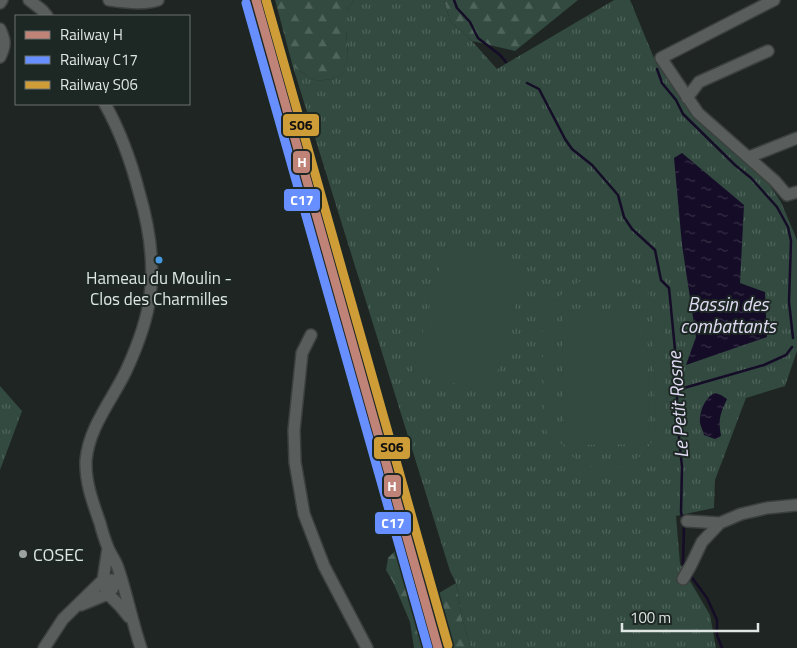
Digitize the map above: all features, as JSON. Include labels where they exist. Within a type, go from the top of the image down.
[{"type":"street","points":[[28,0],[36,15]]},
{"type":"street","points":[[28,0],[46,15]]},
{"type":"street","points":[[109,0],[130,3],[158,0]]},
{"type":"street","points":[[774,0],[661,58],[698,112],[775,181],[792,193]]},
{"type":"street","points":[[0,28],[5,46],[0,56]]},
{"type":"street","points":[[687,98],[700,82],[768,51]]},
{"type":"street","points":[[106,105],[113,118],[133,170],[146,218],[152,260],[150,298],[141,336],[125,372],[94,430],[87,453],[86,466],[88,486],[108,548],[118,566],[141,648]]},
{"type":"street","points":[[749,157],[797,138]]},
{"type":"street","points":[[311,335],[302,353],[294,430],[295,462],[304,514],[324,566],[367,648]]},
{"type":"street","points":[[683,579],[702,542],[720,523],[741,514],[796,503]]},
{"type":"street","points":[[687,521],[720,523]]},
{"type":"street","points":[[108,548],[103,580],[108,594],[120,606],[133,624]]},
{"type":"street","points":[[44,648],[63,620],[103,580],[121,580]]},
{"type":"street","points":[[76,607],[108,594],[121,580]]},
{"type":"green space","points":[[275,0],[354,0],[346,12],[348,56],[345,73],[331,79],[316,81],[293,67]]},
{"type":"green space","points":[[354,0],[444,0],[450,21],[472,41],[497,69],[614,0],[630,0],[656,63],[692,113],[769,184],[781,202],[797,240],[797,351],[785,386],[746,398],[715,480],[714,508],[676,516],[680,564],[710,615],[716,648],[471,648],[462,619],[456,583],[450,571],[293,67],[316,81],[331,79],[344,73],[348,56],[346,12]]},
{"type":"green space","points":[[444,0],[578,0],[515,51],[472,41],[450,21]]},
{"type":"green space","points":[[447,242],[527,263],[492,393],[412,372]]},
{"type":"green space","points":[[608,276],[629,281],[639,286],[654,300],[664,320],[666,428],[657,451],[642,467],[623,475],[603,477],[583,473],[565,461],[551,444],[544,419],[542,302],[555,302],[573,285],[590,278]],"holes":[[[612,285],[633,292],[644,302],[653,315],[655,435],[646,450],[635,460],[621,467],[607,469],[592,467],[578,461],[566,450],[557,436],[555,322],[563,307],[580,291],[596,286]]]},
{"type":"green space","points":[[647,309],[649,444],[564,445],[562,311]]},
{"type":"green space","points":[[0,386],[22,411],[0,470]]},
{"type":"green space","points":[[396,550],[404,561],[420,609],[439,593],[456,583],[462,619],[471,648],[414,648],[410,622],[386,570],[388,558]]},
{"type":"water","name":"Bassin des combattants","points":[[682,153],[744,205],[740,283],[765,292],[767,337],[686,365],[696,337],[682,245],[674,158]]},
{"type":"water","points":[[715,393],[727,399],[720,417],[721,436],[715,439],[704,435],[700,419],[706,401]]},
{"type":"waterway","name":"Le Petit Rosne","points":[[454,0],[457,8],[470,22],[478,38],[506,62]]},
{"type":"waterway","points":[[657,69],[662,83],[676,100],[683,114],[751,178],[777,207],[788,227],[791,241],[789,302],[793,338]]},
{"type":"waterway","name":"Le Petit Rosne","points":[[527,83],[539,89],[572,149],[592,165],[618,195],[624,217],[632,229],[655,250],[661,280],[669,288],[677,370],[677,417],[682,467],[681,512],[684,525],[683,564],[686,568]]},
{"type":"waterway","points":[[677,390],[764,365],[786,355],[792,347]]},
{"type":"waterway","name":"Le Petit Rosne","points":[[690,575],[707,598],[717,620],[717,635],[722,648]]},
{"type":"rail line","name":"H","points":[[256,0],[438,648]]},
{"type":"rail line","name":"S06","points":[[266,0],[448,645]]},
{"type":"rail line","name":"C17","points":[[246,3],[428,648]]},
{"type":"place","name":"Hameau du Moulin - Clos des Charmilles","points":[[159,260]]},
{"type":"place","name":"COSEC","points":[[23,554]]}]
